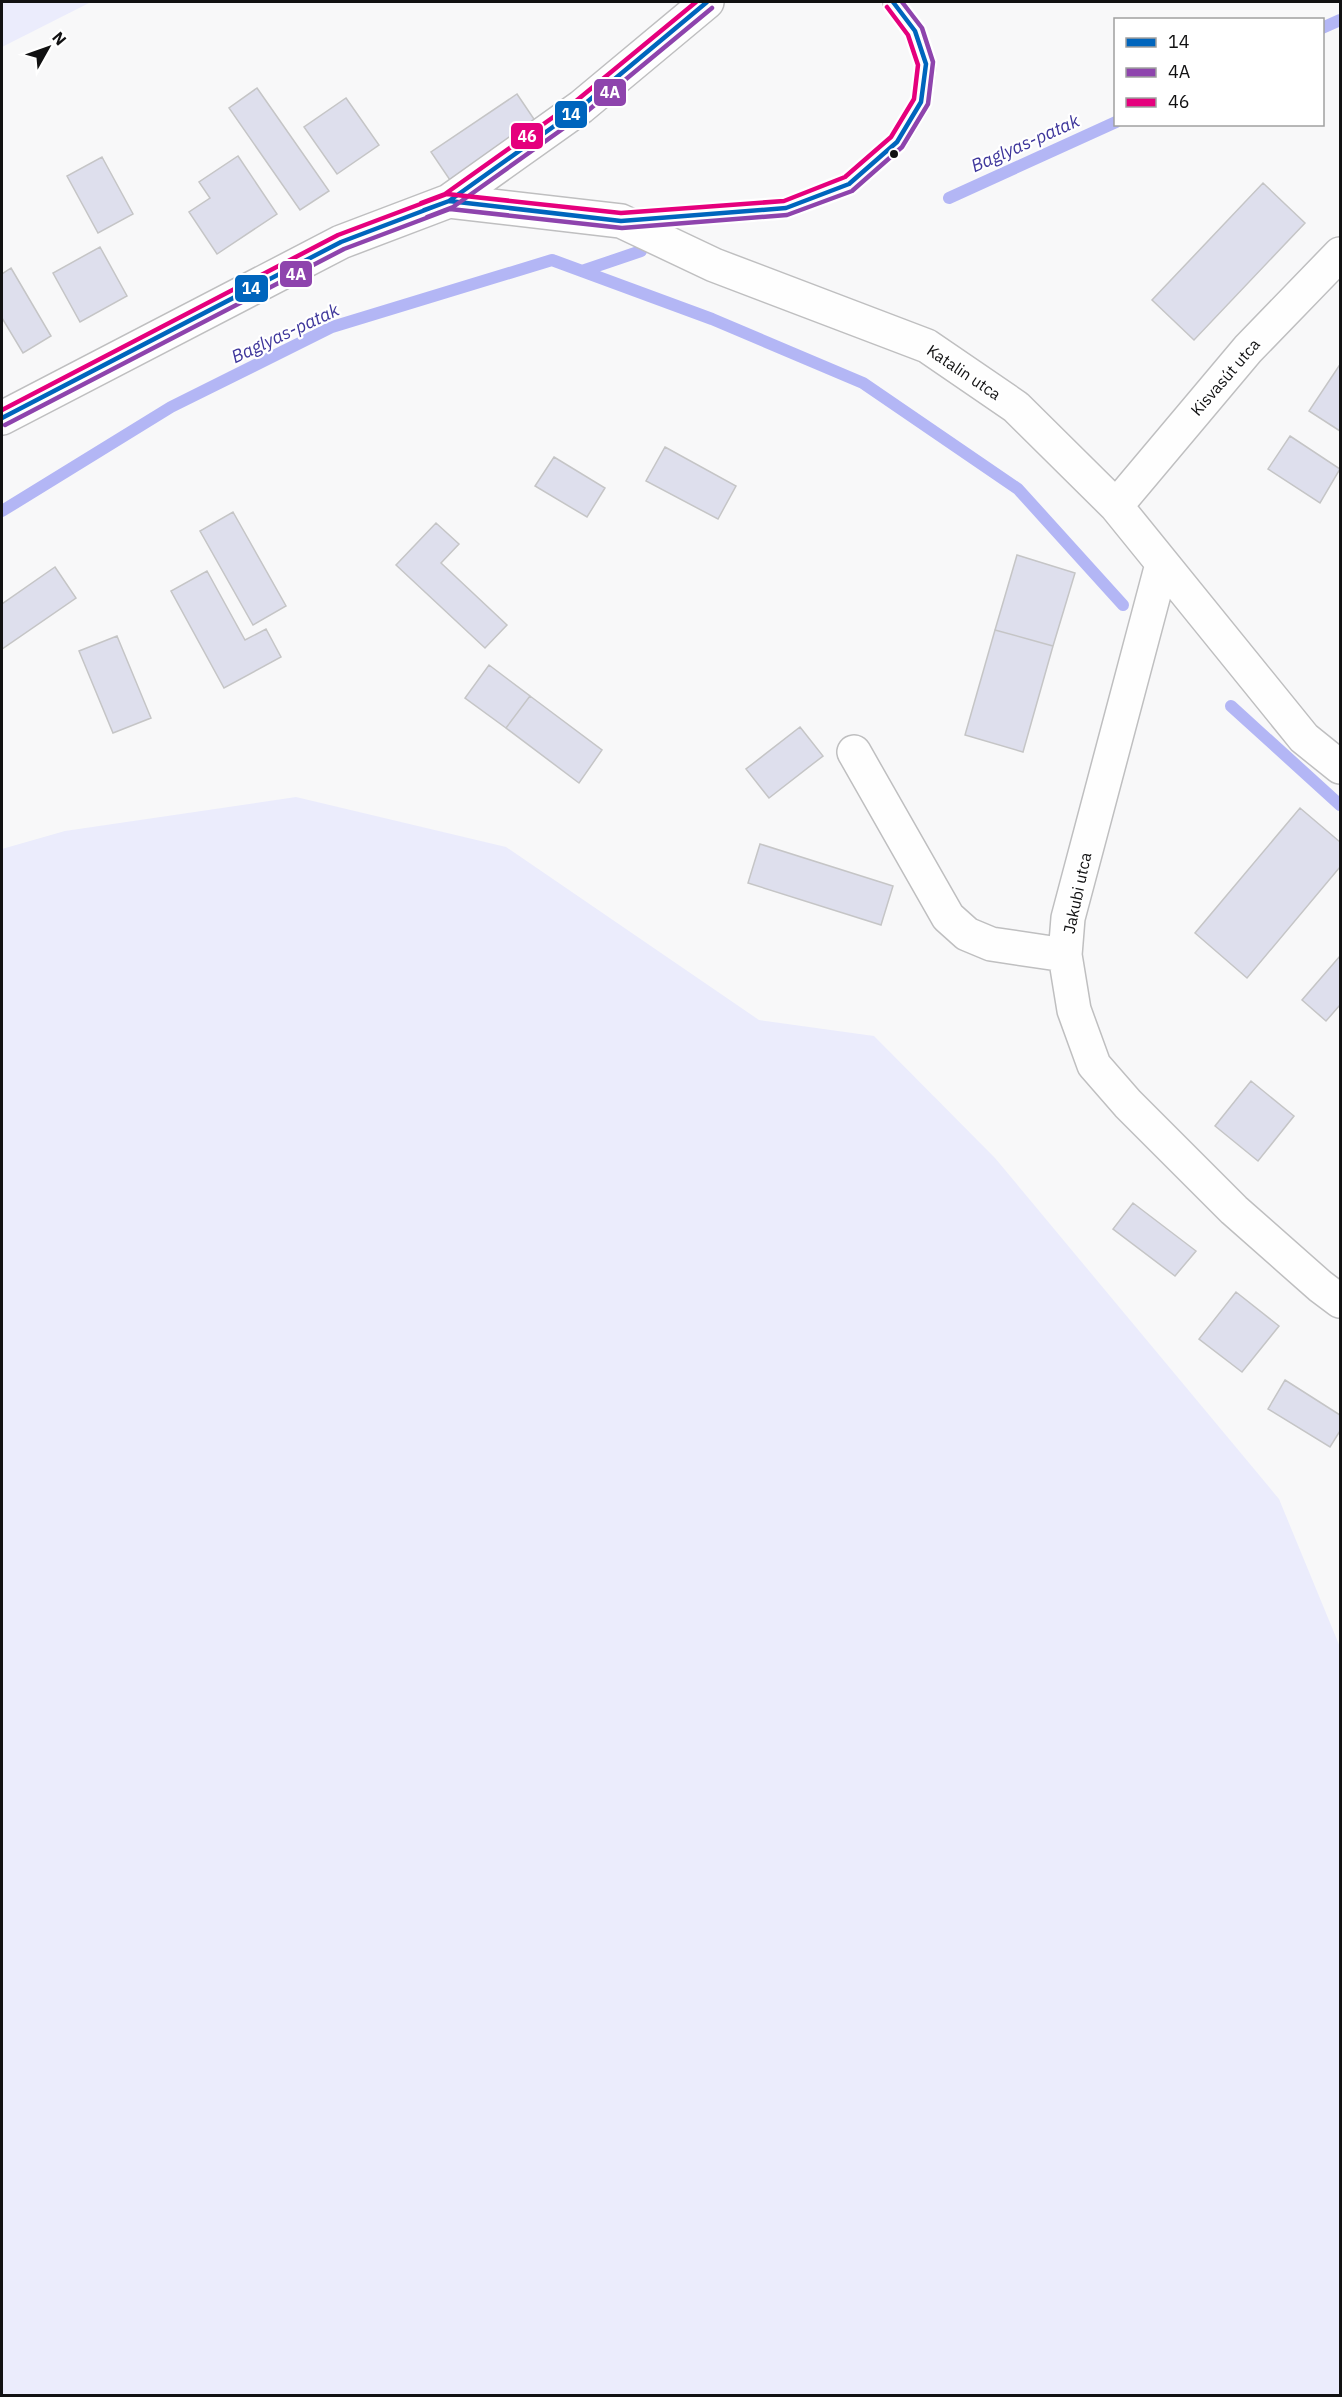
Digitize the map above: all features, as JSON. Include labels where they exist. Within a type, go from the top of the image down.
[{"type":"street","points":[[2,418],[341,242],[448,201],[581,107],[707,2]]},
{"type":"street","name":"Katalin utca","points":[[448,201],[621,221],[714,265],[927,346],[1016,407],[1116,506],[1304,738],[1341,767]]},
{"type":"street","name":"Kisvasút utca","points":[[1116,506],[1248,349],[1341,254]]},
{"type":"street","name":"Jakubi utca","points":[[1162,564],[1068,918],[1065,955],[1074,1010],[1094,1065],[1128,1104],[1234,1210],[1320,1286],[1341,1301]]},
{"type":"street","points":[[854,752],[948,917],[967,934],[991,944],[1065,955]]},
{"type":"lane","points":[[621,221],[786,208],[849,184],[897,142],[921,102],[926,64],[915,31],[893,2]]},
{"type":"shaded area","points":[[2,2],[91,2],[2,47]]},
{"type":"shaded area","points":[[296,797],[506,847],[759,1020],[874,1036],[995,1158],[1279,1499],[1340,1647],[1340,2395],[2,2395],[2,849],[65,831]]},
{"type":"building","points":[[257,88],[329,191],[300,210],[229,108]]},
{"type":"building","points":[[517,94],[538,125],[452,183],[431,152]]},
{"type":"building","points":[[346,98],[379,145],[337,174],[304,127]]},
{"type":"building","points":[[238,156],[277,214],[217,254],[189,212],[210,198],[199,182]]},
{"type":"building","points":[[102,157],[133,214],[98,233],[67,176]]},
{"type":"building","points":[[1263,183],[1305,223],[1194,340],[1152,300]]},
{"type":"building","points":[[100,247],[127,296],[80,322],[53,273]]},
{"type":"building","points":[[11,268],[51,336],[23,353],[2,318],[2,274]]},
{"type":"building","points":[[1340,367],[1340,431],[1309,411]]},
{"type":"building","points":[[1290,436],[1340,469],[1320,503],[1268,469]]},
{"type":"building","points":[[665,447],[736,486],[718,519],[646,481]]},
{"type":"building","points":[[554,457],[605,488],[587,517],[535,486]]},
{"type":"building","points":[[233,512],[286,606],[253,625],[200,531]]},
{"type":"building","points":[[436,523],[459,544],[441,563],[507,625],[485,648],[396,565]]},
{"type":"building","points":[[1017,555],[1075,573],[1053,646],[995,630]]},
{"type":"building","points":[[55,567],[76,598],[2,649],[2,604]]},
{"type":"building","points":[[207,571],[245,640],[266,629],[281,657],[224,688],[171,591]]},
{"type":"building","points":[[995,630],[1053,646],[1023,752],[965,735]]},
{"type":"building","points":[[117,636],[151,718],[113,733],[79,651]]},
{"type":"building","points":[[489,665],[530,696],[506,728],[465,698]]},
{"type":"building","points":[[530,696],[602,750],[579,783],[506,728]]},
{"type":"building","points":[[800,727],[823,756],[769,798],[746,769]]},
{"type":"building","points":[[1300,808],[1340,842],[1340,867],[1247,978],[1195,933]]},
{"type":"building","points":[[760,844],[893,886],[881,925],[748,883]]},
{"type":"building","points":[[1340,956],[1340,1005],[1326,1021],[1302,1000]]},
{"type":"building","points":[[1251,1081],[1294,1116],[1258,1161],[1215,1126]]},
{"type":"building","points":[[1133,1203],[1196,1251],[1175,1276],[1113,1229]]},
{"type":"building","points":[[1236,1292],[1279,1326],[1242,1372],[1199,1339]]},
{"type":"building","points":[[1285,1380],[1340,1415],[1340,1431],[1330,1447],[1268,1409]]},
{"type":"waterway","name":"Baglyas-patak","points":[[1324,27],[1340,20]]},
{"type":"waterway","name":"Baglyas-patak","points":[[949,198],[1114,123]]},
{"type":"waterway","name":"Baglyas-patak","points":[[582,271],[641,251]]},
{"type":"waterway","name":"Baglyas-patak","points":[[2,511],[171,407],[332,327],[552,260],[712,319],[863,383],[1018,489],[1123,605]]},
{"type":"waterway","points":[[1231,706],[1340,805]]},
{"type":"transit line","name":"46","points":[[421,203],[445,194],[576,101],[696,2]]},
{"type":"transit line","name":"14","points":[[424,210],[449,201],[581,107],[707,2]]},
{"type":"transit line","name":"14","points":[[2,418],[341,242],[449,201],[621,221],[786,208],[849,184],[897,142],[921,102],[926,64],[915,31],[893,2]]},
{"type":"transit line","name":"4A","points":[[5,425],[344,249],[450,209],[622,228],[787,215],[852,191],[902,147],[928,104],[933,62],[922,28],[902,2]]},
{"type":"transit line","name":"46","points":[[2,410],[338,235],[447,194],[621,213],[784,201],[845,177],[891,137],[914,99],[918,65],[908,35],[887,7]]},
{"type":"transit line","name":"4A","points":[[427,217],[453,207],[585,113],[712,8]]}]
